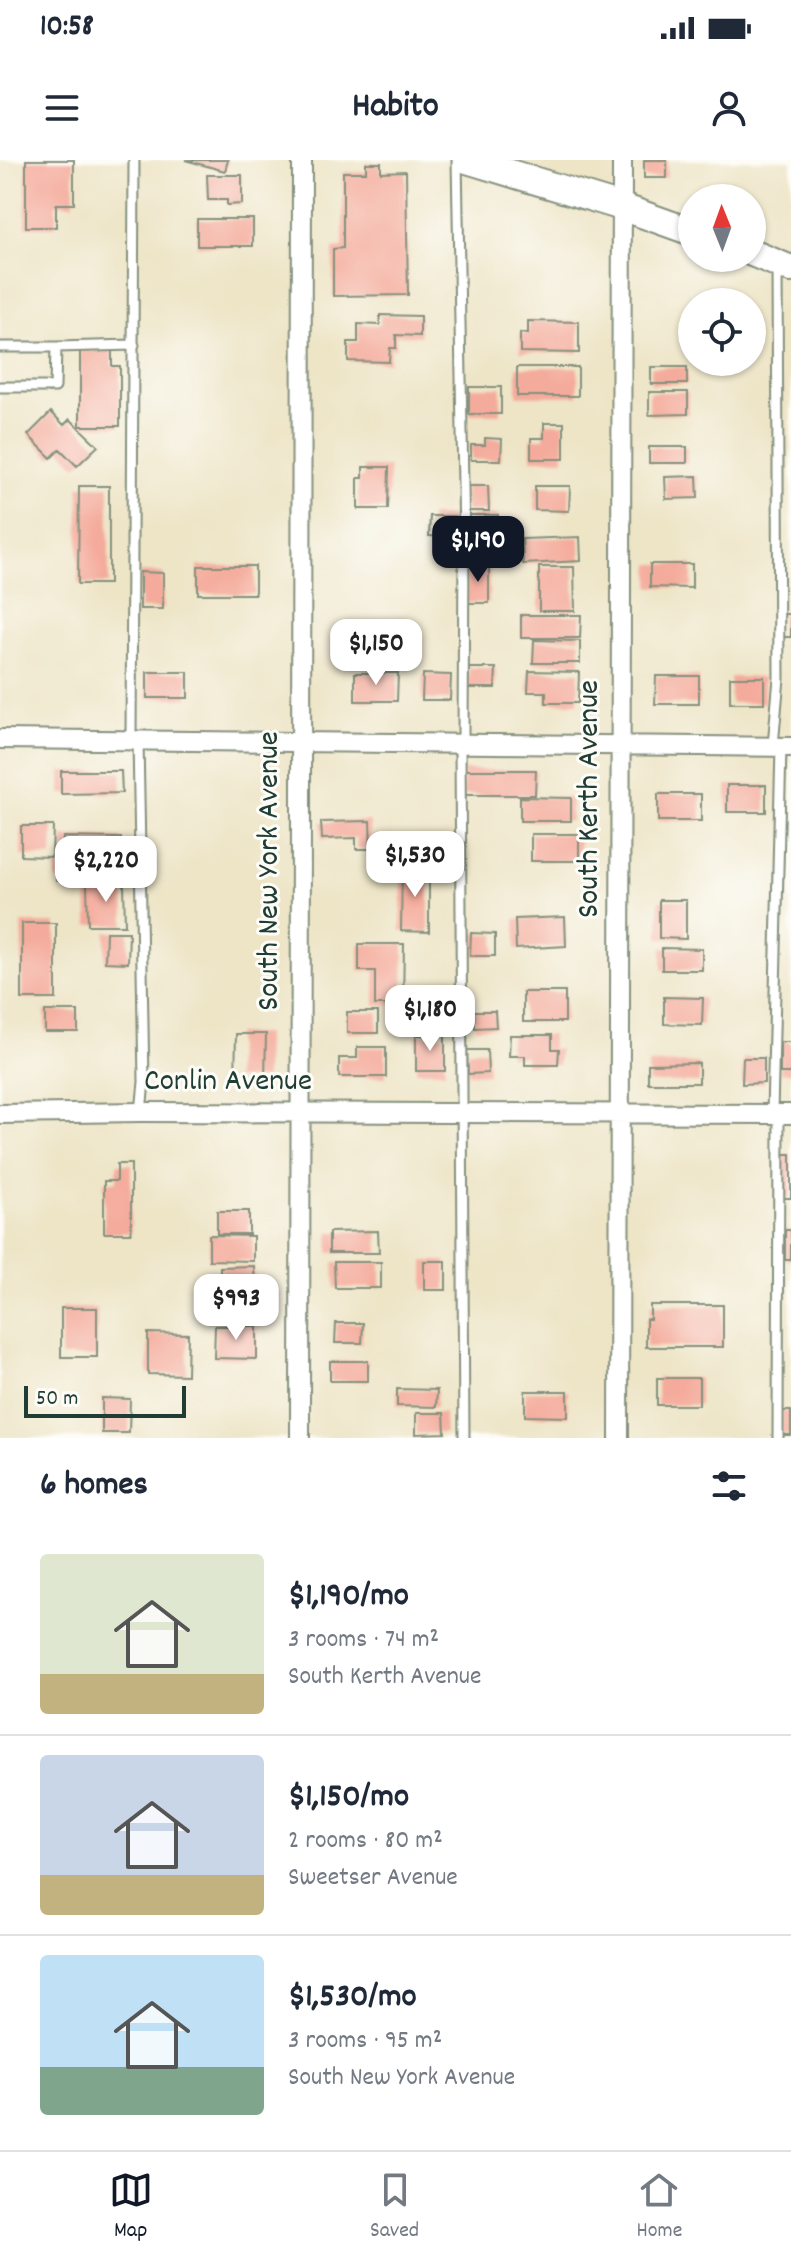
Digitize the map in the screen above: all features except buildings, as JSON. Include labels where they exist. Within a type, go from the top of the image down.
[{"type":"street","name":"South New York Avenue","points":[[300,1438],[302,160]]},
{"type":"street","points":[[467,160],[678,227]]},
{"type":"street","name":"South Kerth Avenue","points":[[619,1438],[622,160]]},
{"type":"street","points":[[0,739],[782,747]]},
{"type":"street","name":"Conlin Avenue","points":[[0,1114],[781,1114]]},
{"type":"lane","points":[[134,160],[131,452],[144,1082],[141,1112]]},
{"type":"lane","points":[[457,160],[464,540],[463,736],[460,744],[464,1438]]},
{"type":"lane","points":[[778,1438],[782,747],[779,678],[784,266]]},
{"type":"lane","points":[[0,347],[134,345]]},
{"type":"lane","points":[[0,387],[55,387],[56,347]]}]
